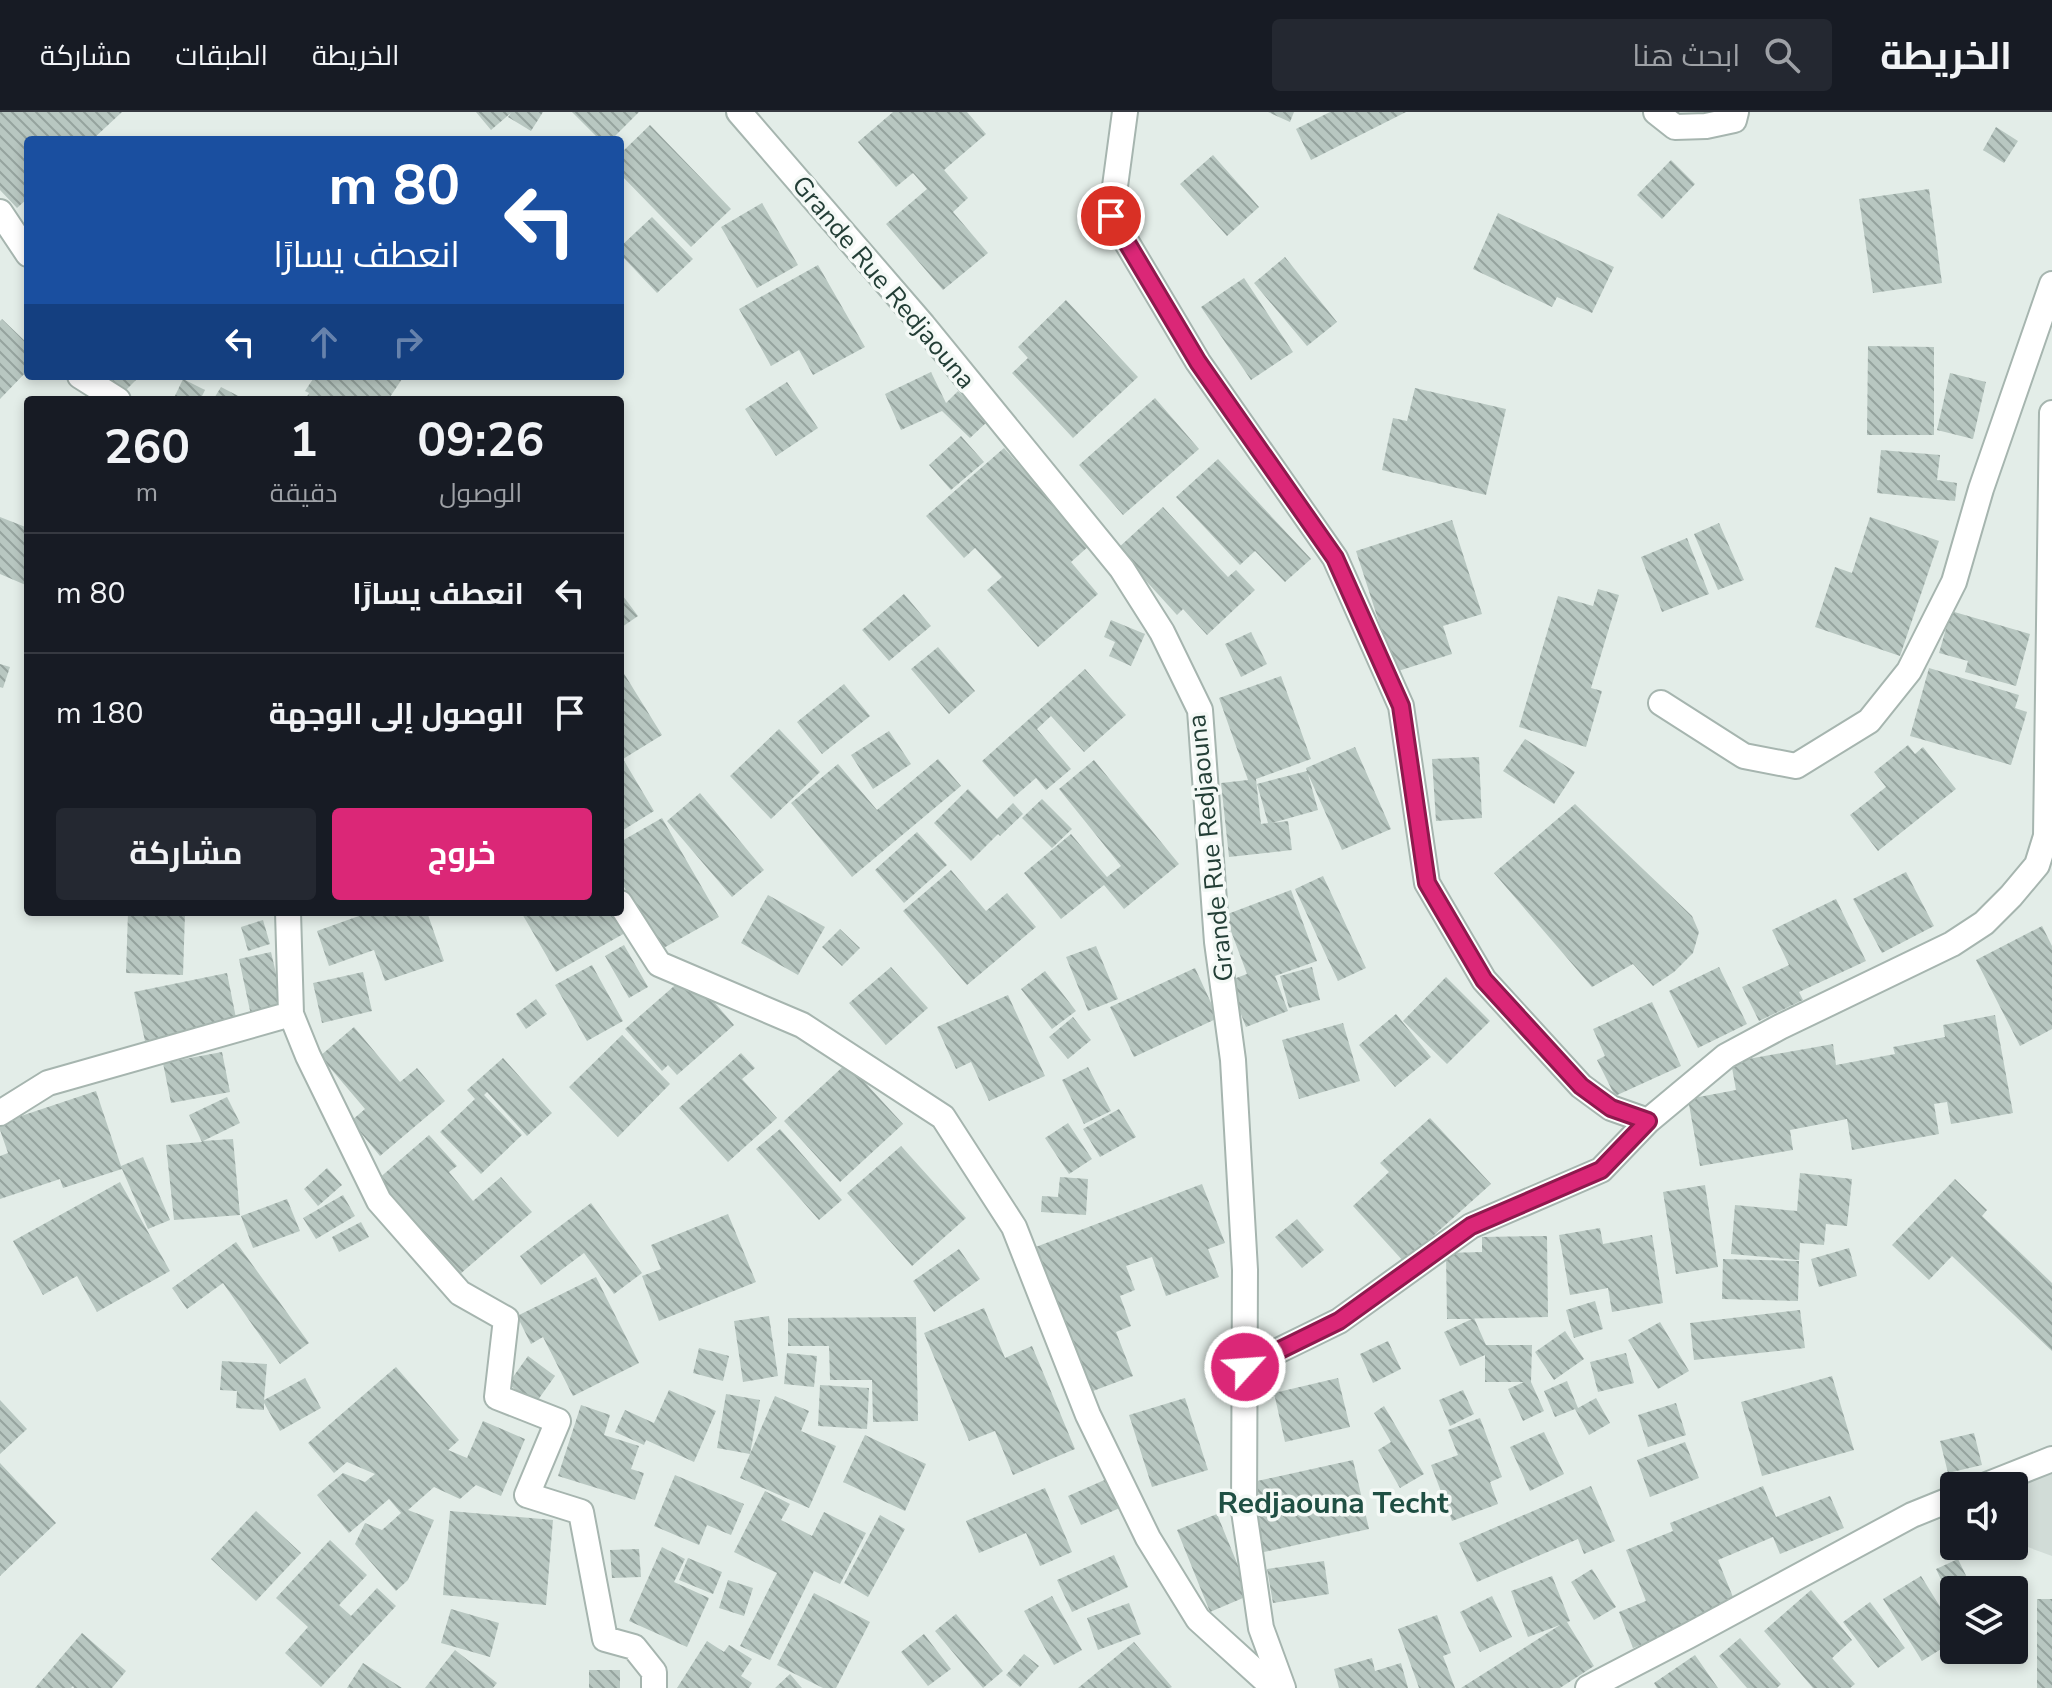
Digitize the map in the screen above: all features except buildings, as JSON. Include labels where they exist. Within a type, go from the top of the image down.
[{"type":"street","name":"Grande Rue Redjaouna","points":[[739,112],[923,325],[1122,569],[1162,632],[1200,710],[1217,942],[1233,1060],[1245,1270],[1244,1511],[1261,1628],[1283,1688]]},
{"type":"street","points":[[1125,112],[1111,216],[1198,362],[1335,558],[1401,706],[1427,883],[1484,980],[1581,1086],[1611,1108],[1648,1121]]},
{"type":"street","points":[[1656,112],[1675,127],[1706,126],[1734,120],[1736,112]]},
{"type":"street","points":[[0,212],[24,248]]},
{"type":"street","points":[[1661,703],[1744,756],[1796,766],[1869,721],[1909,671],[1954,582],[1981,489],[2052,284]]},
{"type":"street","points":[[86,380],[112,396]]},
{"type":"street","points":[[1245,1367],[1339,1321],[1471,1226],[1601,1170],[1648,1121],[1726,1056],[1952,944],[1984,923],[2011,896],[2037,865],[2046,836],[2052,413]]},
{"type":"street","points":[[624,909],[659,964],[802,1025],[943,1117],[1014,1227],[1088,1415],[1148,1538],[1198,1619],[1274,1688]]},
{"type":"street","points":[[288,916],[291,1014],[308,1056],[379,1201],[460,1293],[506,1319],[497,1397],[558,1421],[527,1495],[581,1512],[605,1639],[634,1647],[654,1672],[654,1688]]},
{"type":"street","points":[[0,1113],[48,1083],[291,1014]]},
{"type":"street","points":[[2019,1472],[2052,1459]]},
{"type":"street","points":[[1588,1688],[1912,1515],[1940,1504]]},
{"type":"shaded area","points":[[2052,1473],[2052,1556],[2028,1547],[2028,1482]]},
{"type":"district","name":"Redjaouna Techt","points":[[1333,1503]]},
{"type":"route","points":[[1111,216],[1198,362],[1335,558],[1401,706],[1427,883],[1484,980],[1581,1086],[1611,1108],[1648,1121],[1601,1170],[1471,1226],[1339,1321],[1245,1367]]}]
